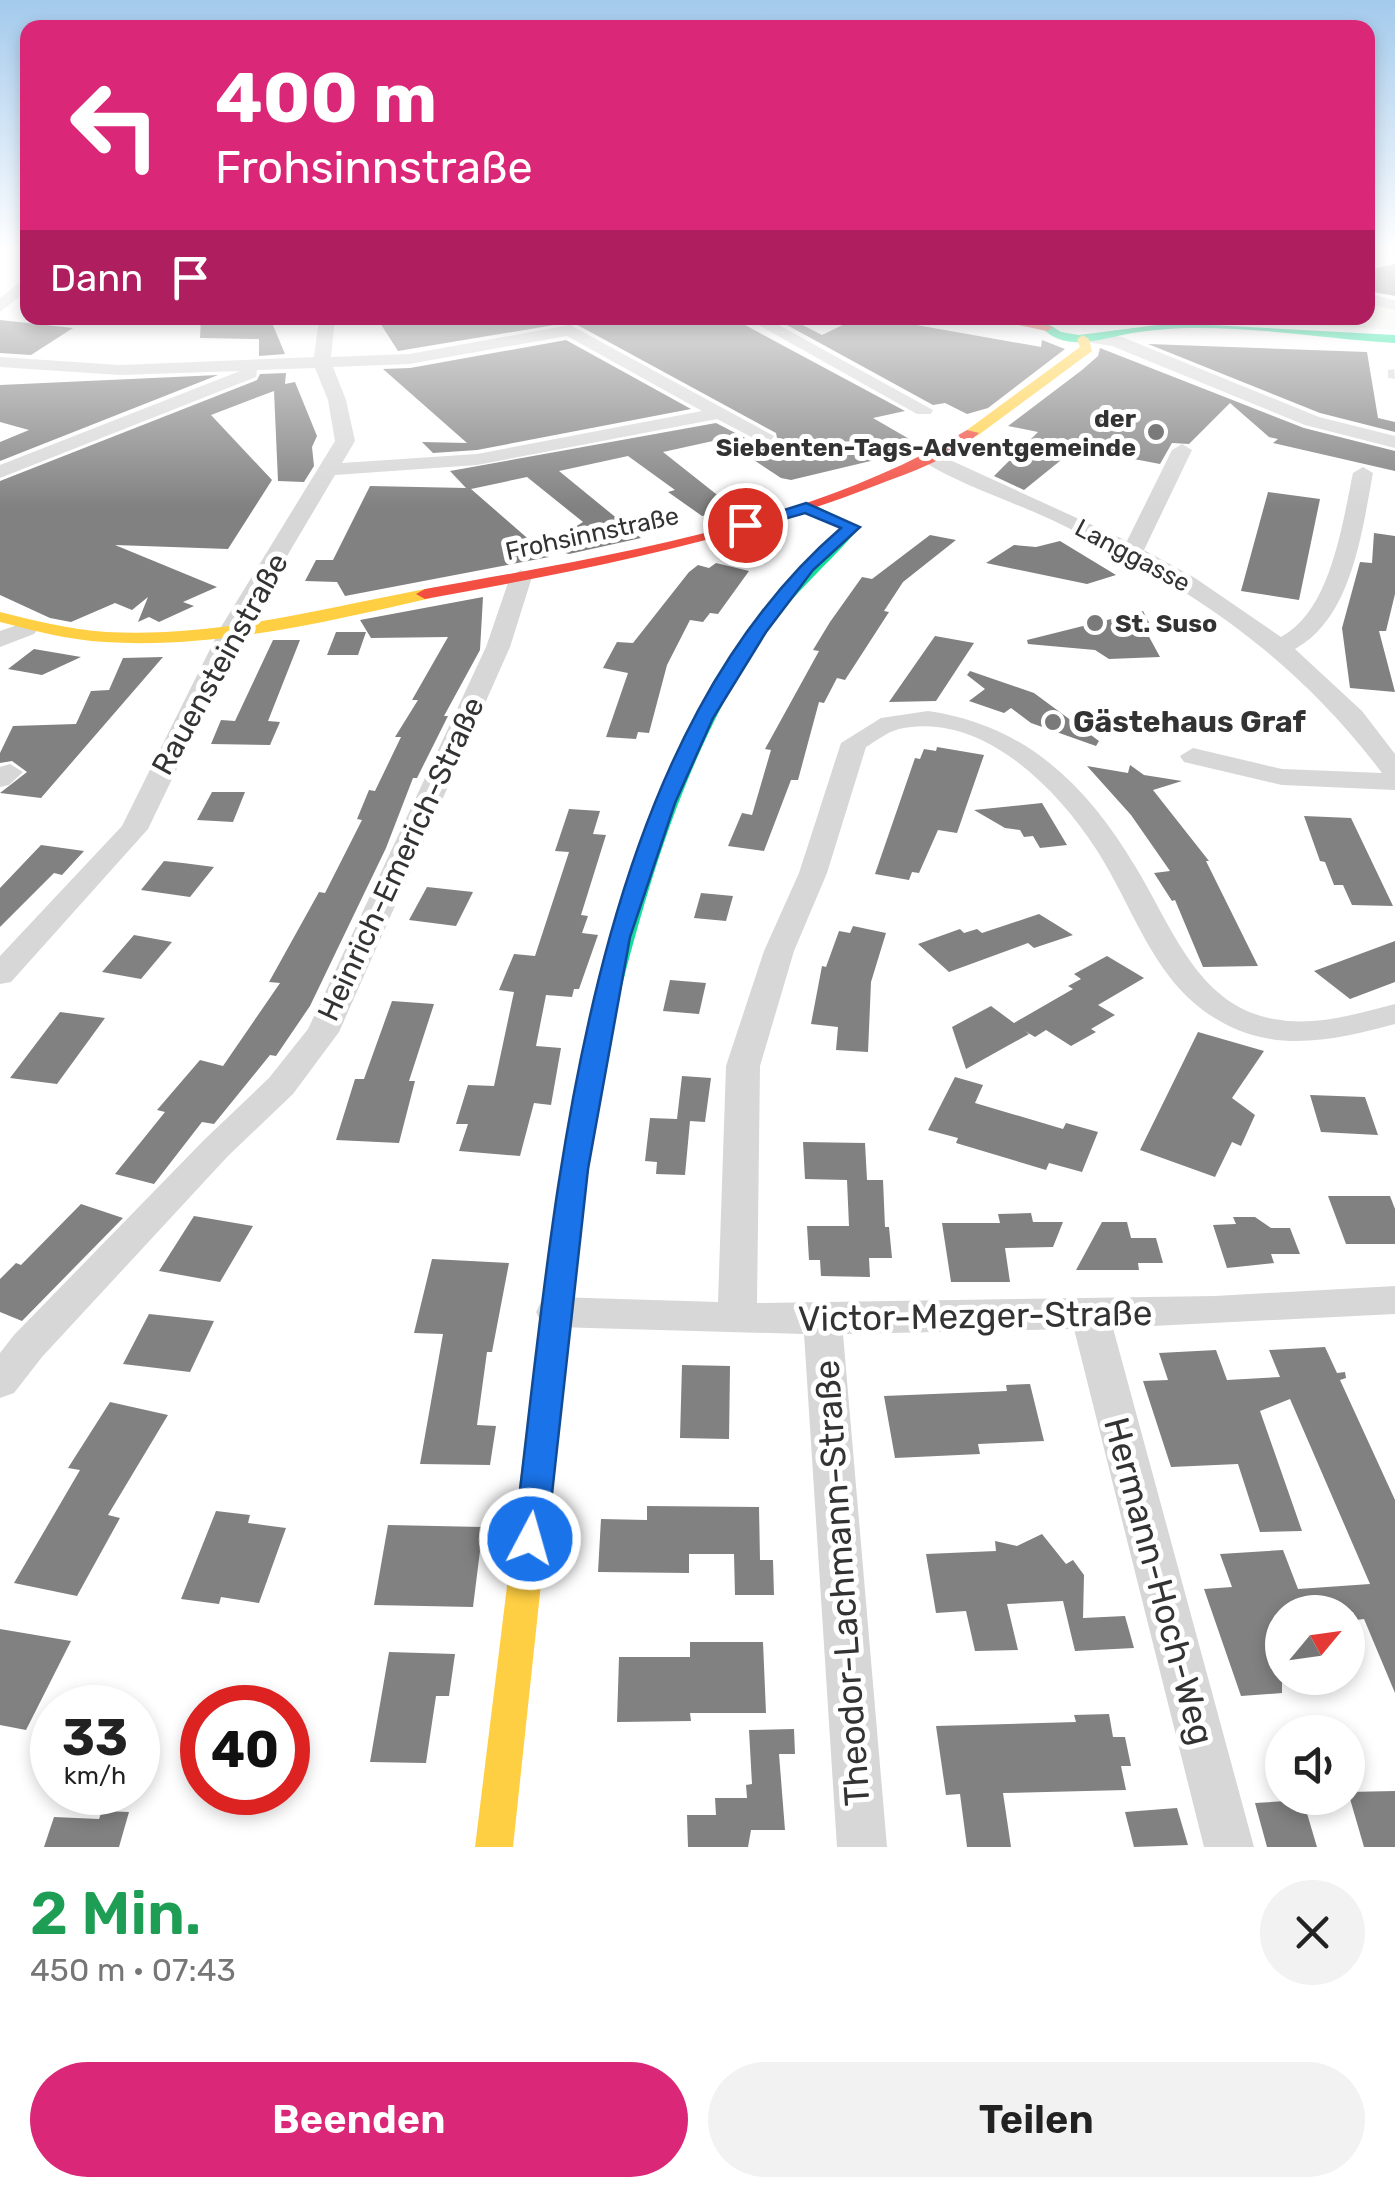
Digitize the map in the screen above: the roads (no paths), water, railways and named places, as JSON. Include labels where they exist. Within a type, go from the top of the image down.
[{"type":"street","name":"Rauensteinstraße","points":[[0,974],[134,829],[234,627],[345,441],[322,363],[326,335]]},
{"type":"street","points":[[0,362],[120,370],[322,363],[449,353],[543,335]]},
{"type":"street","points":[[579,335],[764,436]]},
{"type":"street","points":[[786,335],[924,410]]},
{"type":"street","name":"Frohsinnstraße","points":[[0,617],[26,629],[107,640],[234,627],[521,577],[684,543],[806,507],[930,458],[1071,362],[1093,335]]},
{"type":"street","points":[[1098,335],[1312,422],[1395,442]]},
{"type":"street","points":[[1363,335],[1395,337]]},
{"type":"street","points":[[0,472],[272,365]]},
{"type":"street","points":[[330,469],[382,471],[438,466],[720,413]]},
{"type":"street","points":[[1131,554],[1182,450]]},
{"type":"street","name":"Langgasse","points":[[930,458],[1064,518],[1198,590],[1281,647],[1362,724],[1395,772]]},
{"type":"street","points":[[1281,647],[1308,630],[1324,610],[1356,510],[1363,473]]},
{"type":"street","points":[[494,1847],[554,1312],[574,1169],[619,937],[664,803],[704,718],[758,630],[807,566],[852,527],[806,507]]},
{"type":"street","name":"Heinrich-Emerich-Straße","points":[[0,1382],[28,1346],[176,1190],[281,1086],[323,1032],[498,647],[521,577]]},
{"type":"street","points":[[0,640],[26,629]]},
{"type":"street","points":[[737,1319],[743,1066],[779,951],[814,874],[854,743],[893,722],[959,724],[1001,740],[1032,758],[1108,845],[1184,981],[1232,1016],[1290,1033],[1322,1033],[1395,1014]]},
{"type":"street","points":[[1193,756],[1282,777],[1395,782]]},
{"type":"street","name":"Victor-Mezger-Straße","points":[[554,1312],[822,1320],[1331,1306],[1395,1300]]},
{"type":"street","name":"Hermann-Hoch-Weg","points":[[1090,1314],[1229,1847]]},
{"type":"street","name":"Theodor-Lachmann-Straße","points":[[822,1320],[862,1847]]},
{"type":"place","name":"der Siebenten-Tags-Adventgemeinde","points":[[1156,432]]},
{"type":"place","name":"St. Suso","points":[[1095,623]]},
{"type":"place","name":"Gästehaus Graf","points":[[1053,722]]}]
